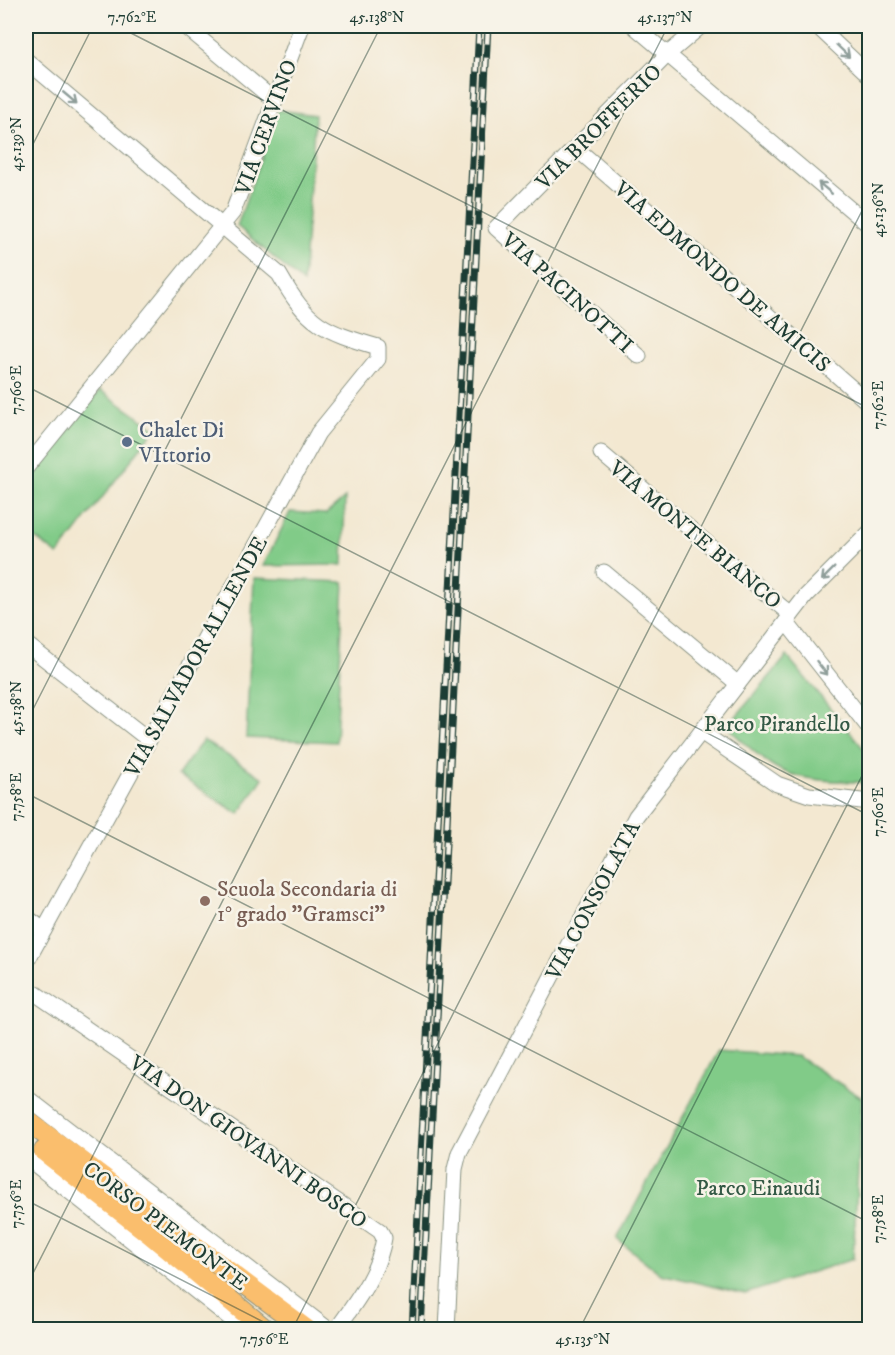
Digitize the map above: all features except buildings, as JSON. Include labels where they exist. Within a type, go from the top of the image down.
[{"type":"main road","name":"CORSO PIEMONTE","points":[[26,1120],[154,1227],[266,1329]]},
{"type":"main road","name":"CORSO PIEMONTE","points":[[26,1136],[154,1227],[307,1329]]},
{"type":"street","points":[[185,26],[275,101]]},
{"type":"street","name":"VIA CERVINO","points":[[26,468],[220,225],[233,212],[302,26]]},
{"type":"street","points":[[634,26],[870,226]]},
{"type":"street","name":"VIA BROFFERIO","points":[[496,228],[577,149],[668,54],[701,26]]},
{"type":"street","points":[[817,26],[870,76]]},
{"type":"street","points":[[26,60],[220,225]]},
{"type":"street","name":"VIA EDMONDO DE AMICIS","points":[[577,149],[870,404]]},
{"type":"street","name":"VIA SALVADOR ALLENDE","points":[[26,963],[318,433],[378,359],[378,347],[314,323],[294,300],[279,274],[220,225]]},
{"type":"street","name":"VIA PACINOTTI","points":[[496,228],[639,356]]},
{"type":"street","name":"VIA MONTE BIANCO","points":[[601,453],[788,619],[870,729]]},
{"type":"street","name":"VIA CONSOLATA","points":[[447,1329],[455,1169],[459,1152],[636,816],[788,619],[870,532]]},
{"type":"street","points":[[604,572],[738,684]]},
{"type":"street","points":[[26,644],[149,740]]},
{"type":"street","points":[[700,732],[777,784],[808,795],[870,802]]},
{"type":"street","points":[[26,917],[44,930]]},
{"type":"street","name":"VIA DON GIOVANNI BOSCO","points":[[26,987],[380,1231],[384,1238],[382,1249],[358,1300],[336,1329]]},
{"type":"street","points":[[26,1098],[329,1329]]},
{"type":"street","name":"CORSO PIEMONTE","points":[[26,1156],[245,1329]]},
{"type":"green space","points":[[278,110],[315,115],[303,283],[237,226]]},
{"type":"green space","points":[[100,390],[155,429],[58,555],[26,531],[26,484]]},
{"type":"green space","points":[[345,498],[343,565],[263,566],[290,512],[326,514]]},
{"type":"green space","points":[[254,578],[344,582],[336,742],[246,738]]},
{"type":"green space","name":"Parco Pirandello","points":[[787,656],[869,755],[869,783],[807,778],[784,771],[761,757],[727,727]]},
{"type":"green space","points":[[203,740],[263,778],[239,814],[178,775]]},
{"type":"green space","name":"Parco Einaudi","points":[[719,1050],[797,1056],[862,1098],[853,1259],[745,1294],[661,1274],[617,1239]]},
{"type":"railway","points":[[412,1330],[479,26]]},
{"type":"railway","points":[[421,1330],[488,26]]},
{"type":"place","name":"Chalet Di VIttorio","points":[[127,442]]},
{"type":"place","name":"Scuola Secondaria di 1° grado \"Gramsci\"","points":[[205,901]]}]
